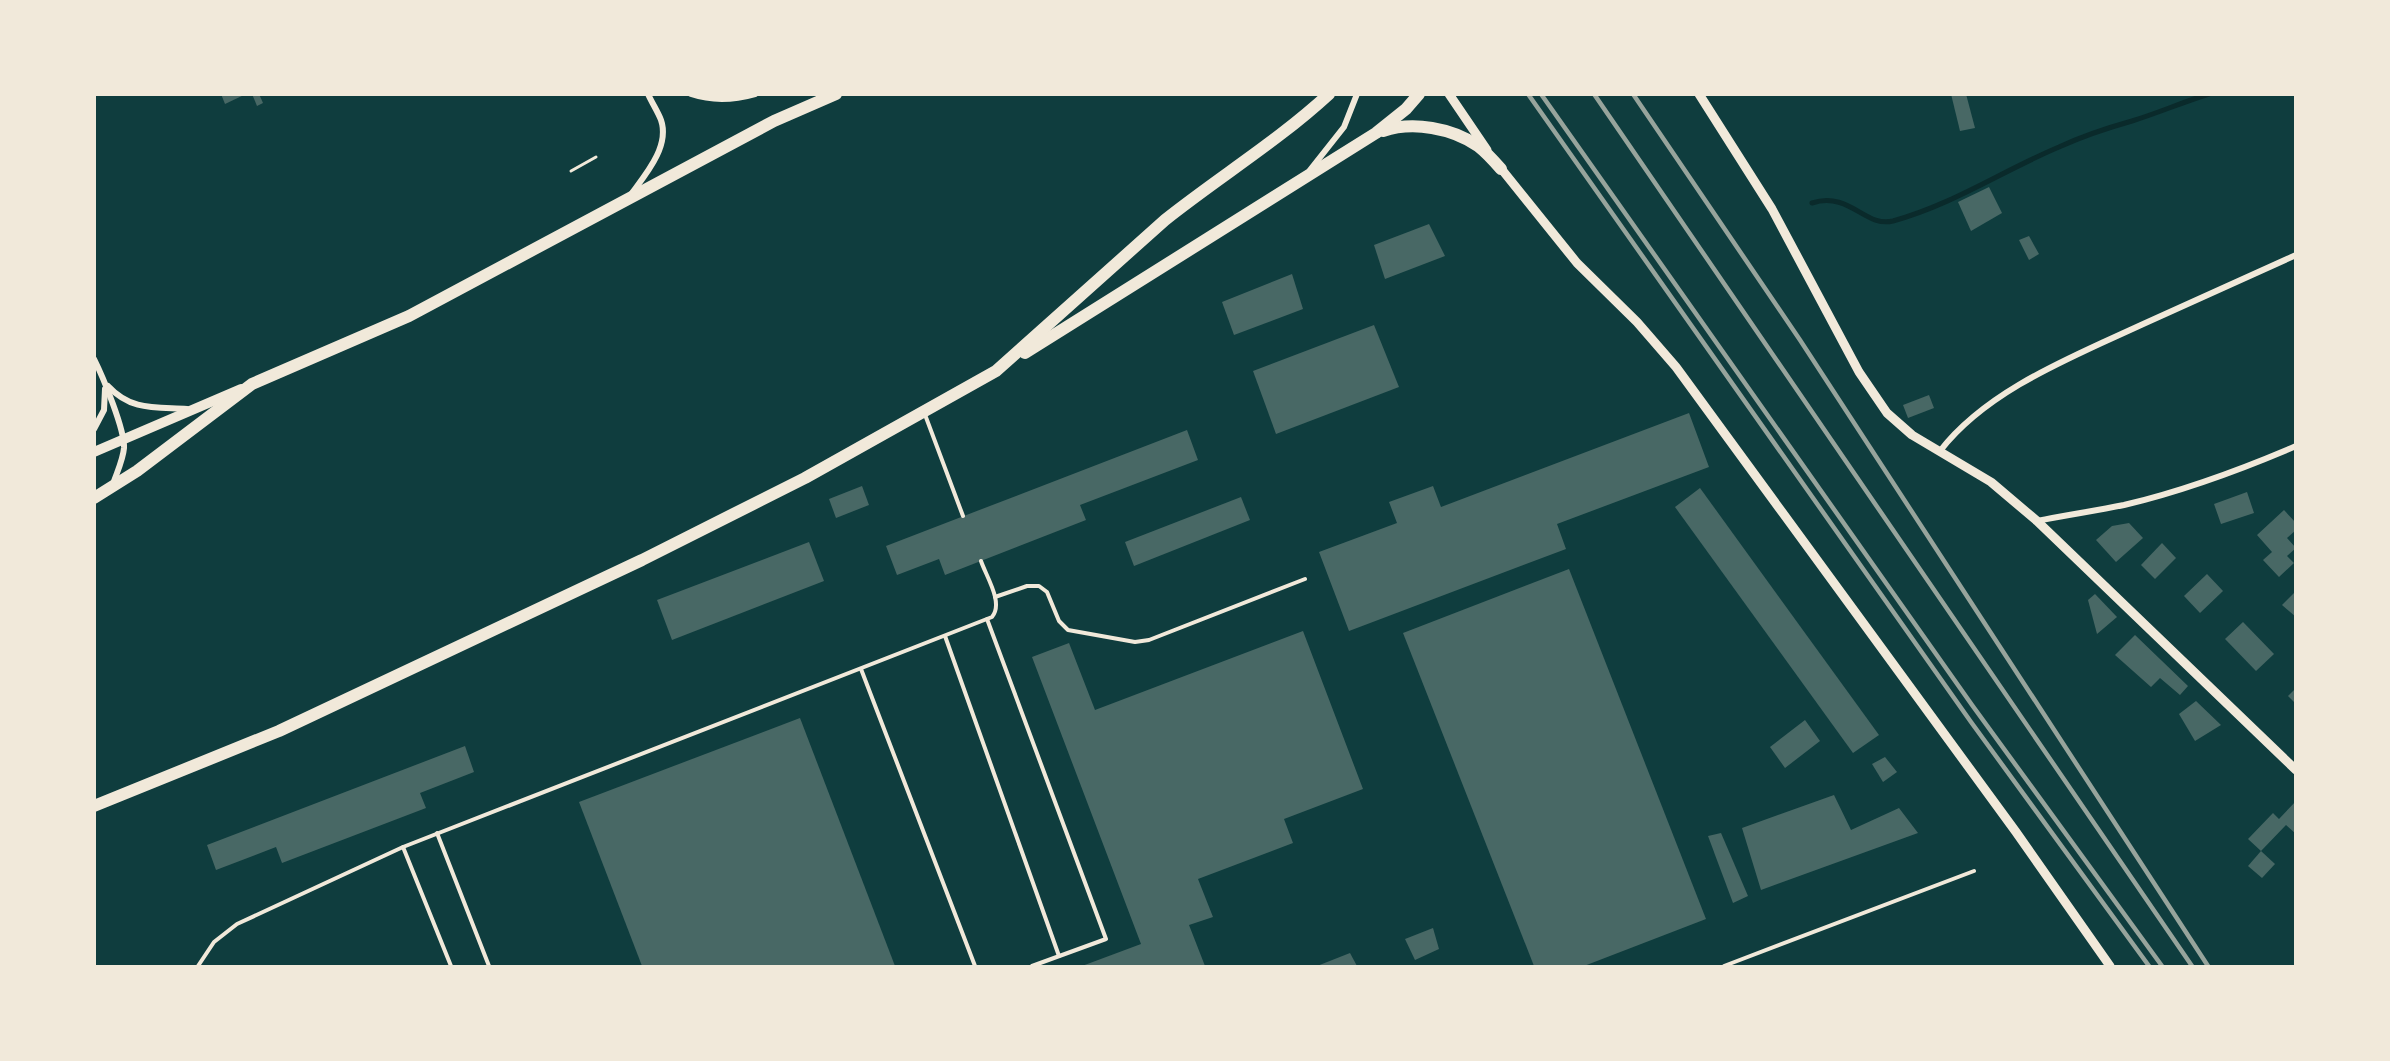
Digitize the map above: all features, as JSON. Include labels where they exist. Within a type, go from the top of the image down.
[{"type":"main road","points":[[94,452],[409,316],[774,121],[817,94]]},
{"type":"main road","points":[[774,121],[836,94]]},
{"type":"main road","points":[[996,371],[1165,220],[1290,128],[1329,94]]},
{"type":"main road","points":[[94,807],[279,730],[632,565],[805,478],[996,371],[1302,180],[1376,133],[1406,109],[1419,94]]},
{"type":"main road","points":[[1376,133],[1412,126],[1429,127],[1477,146],[1501,170]]},
{"type":"main road","points":[[94,498],[137,471],[252,384]]},
{"type":"street","points":[[628,199],[650,168],[662,138],[661,121],[648,94]]},
{"type":"street","points":[[691,94],[707,99],[732,99],[755,94]]},
{"type":"street","points":[[1302,180],[1344,127],[1357,94]]},
{"type":"street","points":[[1449,94],[1501,170],[1577,263],[1637,322],[1676,367],[2016,832],[2110,966]]},
{"type":"street","points":[[1699,94],[1772,209],[1870,391],[1899,424],[1991,482],[2037,521],[2295,770]]},
{"type":"street","points":[[1940,451],[1954,433],[1989,405],[2044,372],[2295,255]]},
{"type":"street","points":[[94,359],[105,382],[124,440],[122,458],[112,488]]},
{"type":"street","points":[[105,382],[121,398],[136,406],[193,410]]},
{"type":"street","points":[[94,429],[104,410],[105,382]]},
{"type":"street","points":[[2037,521],[2123,505],[2168,493],[2204,482],[2295,446]]},
{"type":"lane","points":[[924,411],[963,516]]},
{"type":"lane","points":[[198,966],[214,942],[237,924],[403,847],[987,619],[995,613],[995,597],[981,561]]},
{"type":"lane","points":[[995,597],[1027,586],[1039,586],[1047,592],[1059,621],[1068,630],[1135,642],[1149,640],[1305,579]]},
{"type":"lane","points":[[987,619],[1106,939],[1032,966]]},
{"type":"lane","points":[[945,636],[1059,956]]},
{"type":"lane","points":[[861,669],[975,966]]},
{"type":"lane","points":[[437,833],[489,966]]},
{"type":"lane","points":[[403,847],[451,966]]},
{"type":"lane","points":[[1724,966],[1974,871]]},
{"type":"path","points":[[571,171],[596,157]]},
{"type":"building","points":[[221,94],[246,94],[225,104]]},
{"type":"building","points":[[252,94],[259,94],[263,103],[257,106]]},
{"type":"building","points":[[1951,94],[1966,94],[1975,128],[1960,131]]},
{"type":"building","points":[[1989,187],[2002,213],[1971,231],[1958,202]]},
{"type":"building","points":[[1429,224],[1445,256],[1385,279],[1374,245]]},
{"type":"building","points":[[2029,236],[2039,254],[2029,260],[2019,240]]},
{"type":"building","points":[[1292,274],[1303,309],[1234,335],[1222,302]]},
{"type":"building","points":[[1374,325],[1399,387],[1276,434],[1253,371]]},
{"type":"building","points":[[1929,395],[1934,408],[1908,418],[1903,405]]},
{"type":"building","points":[[1689,413],[1709,467],[1557,524],[1566,549],[1349,631],[1319,552],[1397,523],[1389,502],[1433,486],[1441,507]]},
{"type":"building","points":[[1187,430],[1198,460],[1080,505],[1086,520],[945,575],[939,559],[897,575],[886,546]]},
{"type":"building","points":[[862,486],[869,505],[836,518],[829,499]]},
{"type":"building","points":[[1700,488],[1879,735],[1853,753],[1675,507]]},
{"type":"building","points":[[2247,492],[2254,513],[2221,524],[2214,504]]},
{"type":"building","points":[[1241,497],[1250,520],[1134,566],[1125,542]]},
{"type":"building","points":[[2284,510],[2296,523],[2296,530],[2287,538],[2296,548],[2287,556],[2294,563],[2279,577],[2263,560],[2272,552],[2257,535]]},
{"type":"building","points":[[2129,523],[2143,538],[2116,562],[2096,540],[2112,526]]},
{"type":"building","points":[[809,542],[824,581],[672,640],[657,600]]},
{"type":"building","points":[[2162,543],[2176,558],[2155,579],[2141,565]]},
{"type":"building","points":[[1569,569],[1706,919],[1584,966],[1534,966],[1403,633]]},
{"type":"building","points":[[2207,574],[2223,591],[2200,613],[2184,596]]},
{"type":"building","points":[[2296,591],[2296,617],[2282,605]]},
{"type":"building","points":[[2095,594],[2117,617],[2097,634],[2088,600]]},
{"type":"building","points":[[2243,622],[2274,654],[2256,671],[2225,639]]},
{"type":"building","points":[[1303,631],[1363,789],[1284,819],[1293,843],[1198,879],[1213,917],[1189,925],[1205,966],[1082,966],[1141,944],[1032,657],[1069,643],[1095,710]]},
{"type":"building","points":[[2135,635],[2188,686],[2180,695],[2160,678],[2151,687],[2115,655]]},
{"type":"building","points":[[2296,688],[2296,704],[2288,696]]},
{"type":"building","points":[[2196,701],[2221,725],[2195,741],[2179,714]]},
{"type":"building","points":[[800,718],[895,966],[642,966],[579,802]]},
{"type":"building","points":[[1805,720],[1820,741],[1785,768],[1770,747]]},
{"type":"building","points":[[465,746],[474,772],[420,793],[426,808],[282,863],[276,847],[216,870],[207,845]]},
{"type":"building","points":[[1885,757],[1897,772],[1883,782],[1872,764]]},
{"type":"building","points":[[1834,795],[1851,830],[1899,808],[1918,833],[1761,890],[1742,828]]},
{"type":"building","points":[[2296,801],[2296,834],[2286,825],[2261,851],[2248,839],[2273,813],[2279,819]]},
{"type":"building","points":[[1721,833],[1748,896],[1733,903],[1708,836]]},
{"type":"building","points":[[2261,851],[2275,864],[2262,878],[2248,866]]},
{"type":"building","points":[[1433,928],[1439,949],[1415,960],[1405,939]]},
{"type":"building","points":[[1350,953],[1357,966],[1317,966]]},
{"type":"waterway","points":[[1812,203],[1837,202],[1874,219],[1883,222],[1893,221],[1937,206],[2077,139],[2209,94]]},
{"type":"railway","points":[[1528,94],[1971,722],[2149,966]]},
{"type":"railway","points":[[1541,94],[1972,705],[2162,966]]},
{"type":"railway","points":[[1594,94],[2192,966]]},
{"type":"railway","points":[[1633,94],[1800,340],[2208,966]]}]
